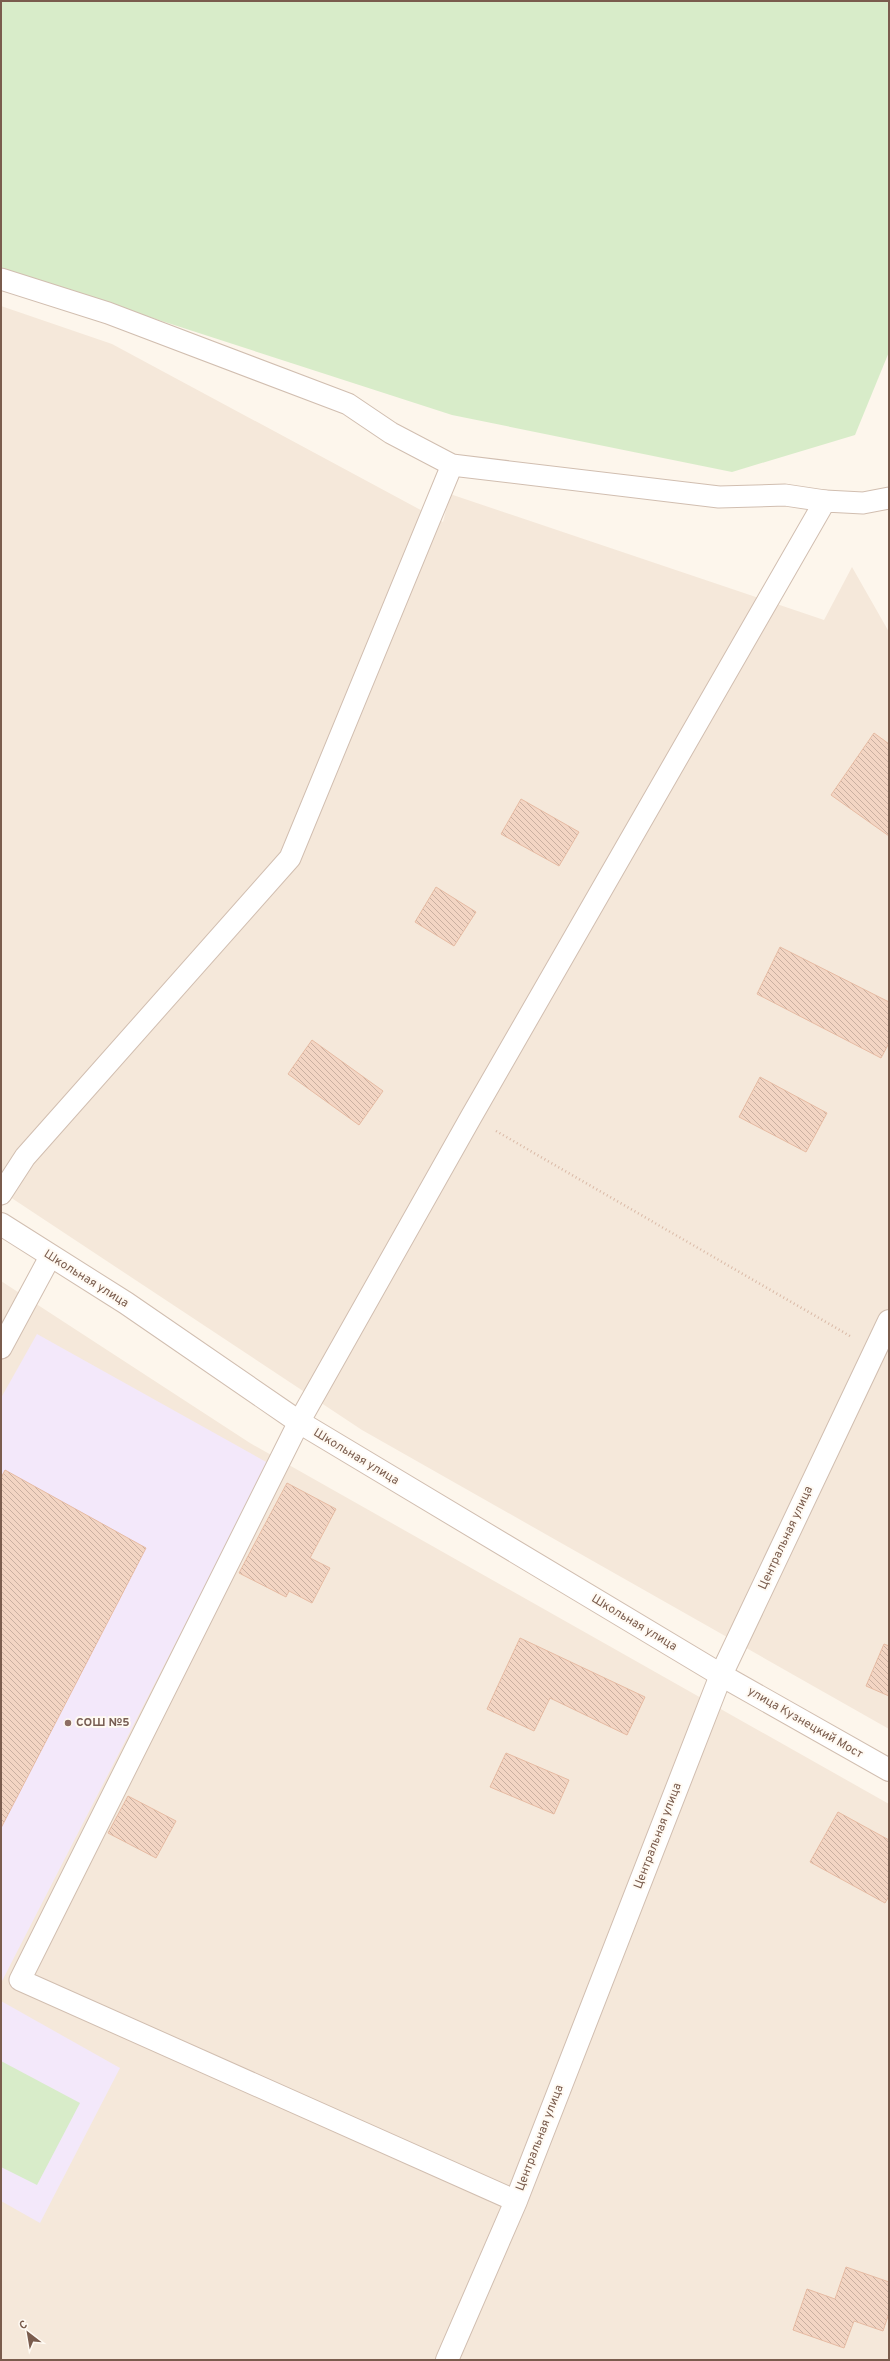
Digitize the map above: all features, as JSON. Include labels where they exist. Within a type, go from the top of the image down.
[{"type":"street","name":"Школьная улица","points":[[1,1224],[50,1257],[126,1303],[299,1422],[721,1675]]},
{"type":"street","name":"Центральная улица","points":[[447,2360],[516,2201],[721,1675],[889,1320]]},
{"type":"street","name":"улица Кузнецкий Мост","points":[[721,1675],[889,1770]]},
{"type":"lane","points":[[1,279],[108,313],[348,404],[391,433],[452,465],[719,497],[785,495],[825,501],[863,503],[889,498]]},
{"type":"lane","points":[[1,1194],[25,1157],[290,858],[452,465]]},
{"type":"lane","points":[[516,2201],[20,1980],[299,1422],[471,1117],[825,501]]},
{"type":"lane","points":[[1,1348],[50,1257]]},
{"type":"path","points":[[471,1117],[875,1350]]},
{"type":"shaded area","points":[[1,306],[112,344],[443,522],[450,494],[824,620],[852,567],[889,632],[889,1729],[362,1430],[1,1191]]},
{"type":"shaded area","points":[[1,1281],[250,1443],[889,1804],[889,2360],[1,2360]]},
{"type":"shaded area","name":"СОШ №5","points":[[37,1334],[268,1463],[1,1983],[1,1398]]},
{"type":"shaded area","points":[[1,2001],[120,2068],[40,2223],[1,2201]]},
{"type":"green space","points":[[1,1],[889,1],[889,352],[855,435],[732,472],[452,415],[1,269]]},
{"type":"green space","points":[[1,2061],[80,2103],[37,2185],[1,2167]]},
{"type":"building","points":[[874,733],[889,744],[889,836],[831,795]]},
{"type":"building","points":[[521,799],[579,832],[559,866],[501,834]]},
{"type":"building","points":[[436,887],[476,912],[454,946],[415,922]]},
{"type":"building","points":[[780,947],[889,1002],[889,1043],[881,1058],[757,994]]},
{"type":"building","points":[[312,1040],[383,1091],[359,1125],[288,1074]]},
{"type":"building","points":[[760,1077],[827,1113],[806,1152],[739,1117]]},
{"type":"building","points":[[5,1470],[146,1548],[1,1828],[1,1478]]},
{"type":"building","points":[[287,1483],[336,1509],[310,1558],[330,1568],[312,1603],[289,1591],[286,1597],[239,1573]]},
{"type":"building","points":[[520,1638],[645,1697],[627,1735],[550,1698],[534,1731],[487,1709]]},
{"type":"building","points":[[884,1644],[889,1646],[889,1696],[866,1686]]},
{"type":"building","points":[[506,1753],[569,1780],[554,1814],[490,1787]]},
{"type":"building","points":[[128,1796],[176,1821],[156,1858],[108,1833]]},
{"type":"building","points":[[838,1812],[889,1840],[889,1896],[885,1903],[810,1862]]},
{"type":"building","points":[[846,2267],[889,2282],[889,2313],[883,2331],[854,2321],[844,2348],[793,2330],[807,2289],[835,2299]]},
{"type":"place","name":"СОШ №5","points":[[68,1723]]}]
